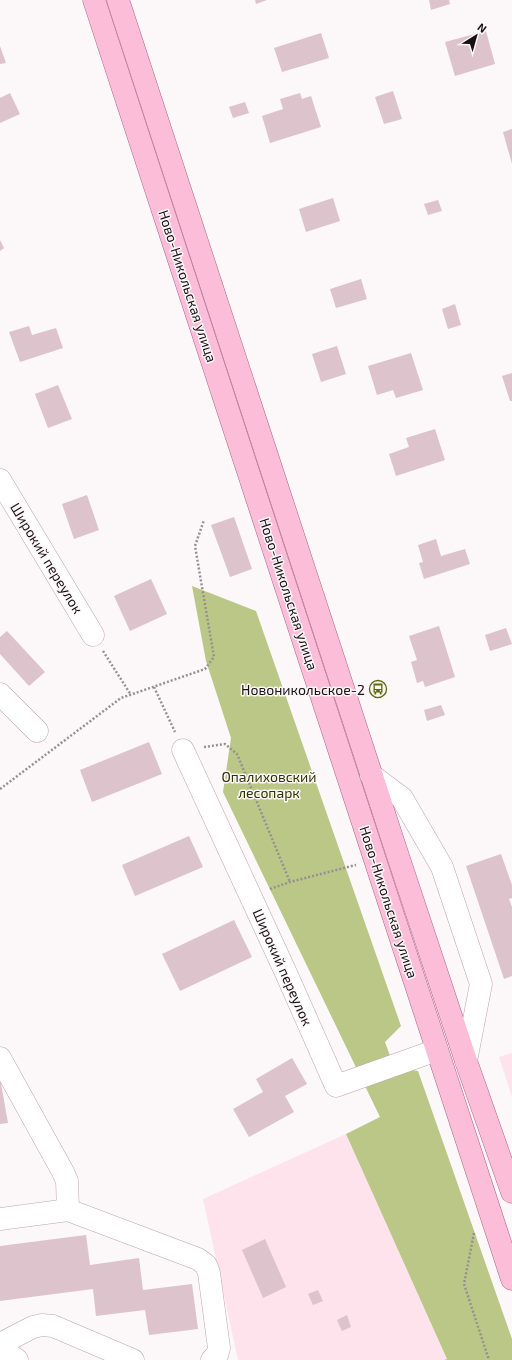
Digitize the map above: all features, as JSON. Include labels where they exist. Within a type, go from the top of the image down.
[{"type":"main road","name":"Ново-Никольская улица","points":[[94,0],[512,1279]]},
{"type":"main road","name":"Ново-Никольская улица","points":[[118,0],[371,775],[466,1061],[512,1192]]},
{"type":"street","name":"Широкий переулок","points":[[0,480],[93,635]]},
{"type":"street","points":[[0,694],[37,732]]},
{"type":"street","name":"Широкий переулок","points":[[183,750],[280,959],[336,1086],[437,1050]]},
{"type":"street","points":[[371,775],[402,798],[442,867],[481,984],[466,1061]]},
{"type":"street","points":[[0,1058],[63,1172],[67,1181],[68,1210]]},
{"type":"street","points":[[0,1219],[68,1210],[198,1259],[206,1265],[209,1273],[219,1348],[217,1355],[212,1360]]},
{"type":"street","points":[[0,1344],[32,1327],[42,1325],[53,1326],[133,1360]]},
{"type":"street","points":[[0,1348],[17,1360]]},
{"type":"path","points":[[0,789],[121,698],[205,669],[214,657],[195,546],[204,520]]},
{"type":"path","points":[[93,635],[131,695]]},
{"type":"path","points":[[154,687],[183,750],[225,744],[237,754],[290,882],[362,864]]},
{"type":"path","points":[[475,1229],[464,1284],[489,1360]]},
{"type":"shaded area","points":[[512,1053],[512,1097],[499,1057]]},
{"type":"shaded area","points":[[346,1134],[447,1359],[238,1360],[203,1199]]},
{"type":"green space","name":"Опалиховский лесопарк","points":[[192,586],[256,611],[401,1026],[385,1042],[394,1067],[418,1071],[512,1339],[512,1360],[444,1360],[447,1359],[346,1134],[380,1117],[223,792],[231,738],[206,661]]},
{"type":"building","points":[[255,0],[267,0],[256,4]]},
{"type":"building","points":[[429,0],[449,0],[450,4],[431,10]]},
{"type":"building","points":[[486,31],[495,64],[455,76],[445,42]]},
{"type":"building","points":[[321,33],[329,58],[282,72],[274,48]]},
{"type":"building","points":[[0,46],[6,63],[0,64]]},
{"type":"building","points":[[393,91],[402,119],[384,124],[375,97]]},
{"type":"building","points":[[10,93],[20,114],[0,123],[0,98]]},
{"type":"building","points":[[300,93],[302,99],[311,96],[321,127],[270,143],[262,116],[283,109],[280,99]]},
{"type":"building","points":[[245,102],[249,113],[233,118],[229,107]]},
{"type":"building","points":[[512,129],[512,164],[503,132]]},
{"type":"building","points":[[333,198],[340,221],[306,232],[299,209]]},
{"type":"building","points":[[438,200],[442,211],[428,215],[424,204]]},
{"type":"building","points":[[0,240],[4,248],[0,251]]},
{"type":"building","points":[[361,279],[367,299],[336,308],[330,289]]},
{"type":"building","points":[[455,304],[461,325],[448,329],[442,309]]},
{"type":"building","points":[[29,326],[32,335],[56,328],[63,348],[20,362],[9,332]]},
{"type":"building","points":[[337,346],[346,374],[321,382],[312,354]]},
{"type":"building","points":[[411,353],[423,390],[396,398],[393,390],[377,395],[368,366]]},
{"type":"building","points":[[512,373],[512,401],[510,401],[502,376]]},
{"type":"building","points":[[58,385],[72,419],[48,428],[35,394]]},
{"type":"building","points":[[435,429],[445,460],[396,476],[389,454],[409,447],[406,438]]},
{"type":"building","points":[[87,495],[99,530],[74,539],[62,504]]},
{"type":"building","points":[[234,517],[252,569],[230,577],[211,525]]},
{"type":"building","points":[[436,539],[441,556],[465,549],[470,564],[424,579],[419,563],[423,562],[418,545]]},
{"type":"building","points":[[151,579],[167,614],[130,631],[114,596]]},
{"type":"building","points":[[439,626],[455,677],[425,687],[423,681],[417,683],[411,662],[417,660],[409,636]]},
{"type":"building","points":[[506,628],[512,644],[490,651],[485,635]]},
{"type":"building","points":[[7,631],[45,672],[29,686],[0,654],[0,637]]},
{"type":"building","points":[[441,705],[445,715],[427,721],[424,710]]},
{"type":"building","points":[[149,742],[162,774],[92,802],[80,770]]},
{"type":"building","points":[[189,836],[203,867],[135,896],[122,865]]},
{"type":"building","points":[[501,854],[512,885],[512,898],[509,899],[512,907],[512,976],[504,979],[466,866]]},
{"type":"building","points":[[234,920],[252,957],[180,991],[162,954]]},
{"type":"building","points":[[292,1058],[307,1084],[285,1096],[294,1112],[249,1137],[233,1109],[263,1092],[256,1079]]},
{"type":"building","points":[[0,1078],[8,1123],[0,1124]]},
{"type":"building","points":[[86,1235],[90,1265],[139,1258],[143,1290],[192,1284],[198,1329],[149,1335],[145,1310],[96,1316],[93,1289],[0,1301],[0,1246]]},
{"type":"building","points":[[265,1239],[286,1287],[263,1298],[242,1250]]},
{"type":"building","points":[[318,1290],[323,1301],[313,1305],[308,1294]]},
{"type":"building","points":[[347,1315],[351,1327],[342,1331],[337,1320]]},
{"type":"place","name":"Новоникольское-2","points":[[378,689]]}]
